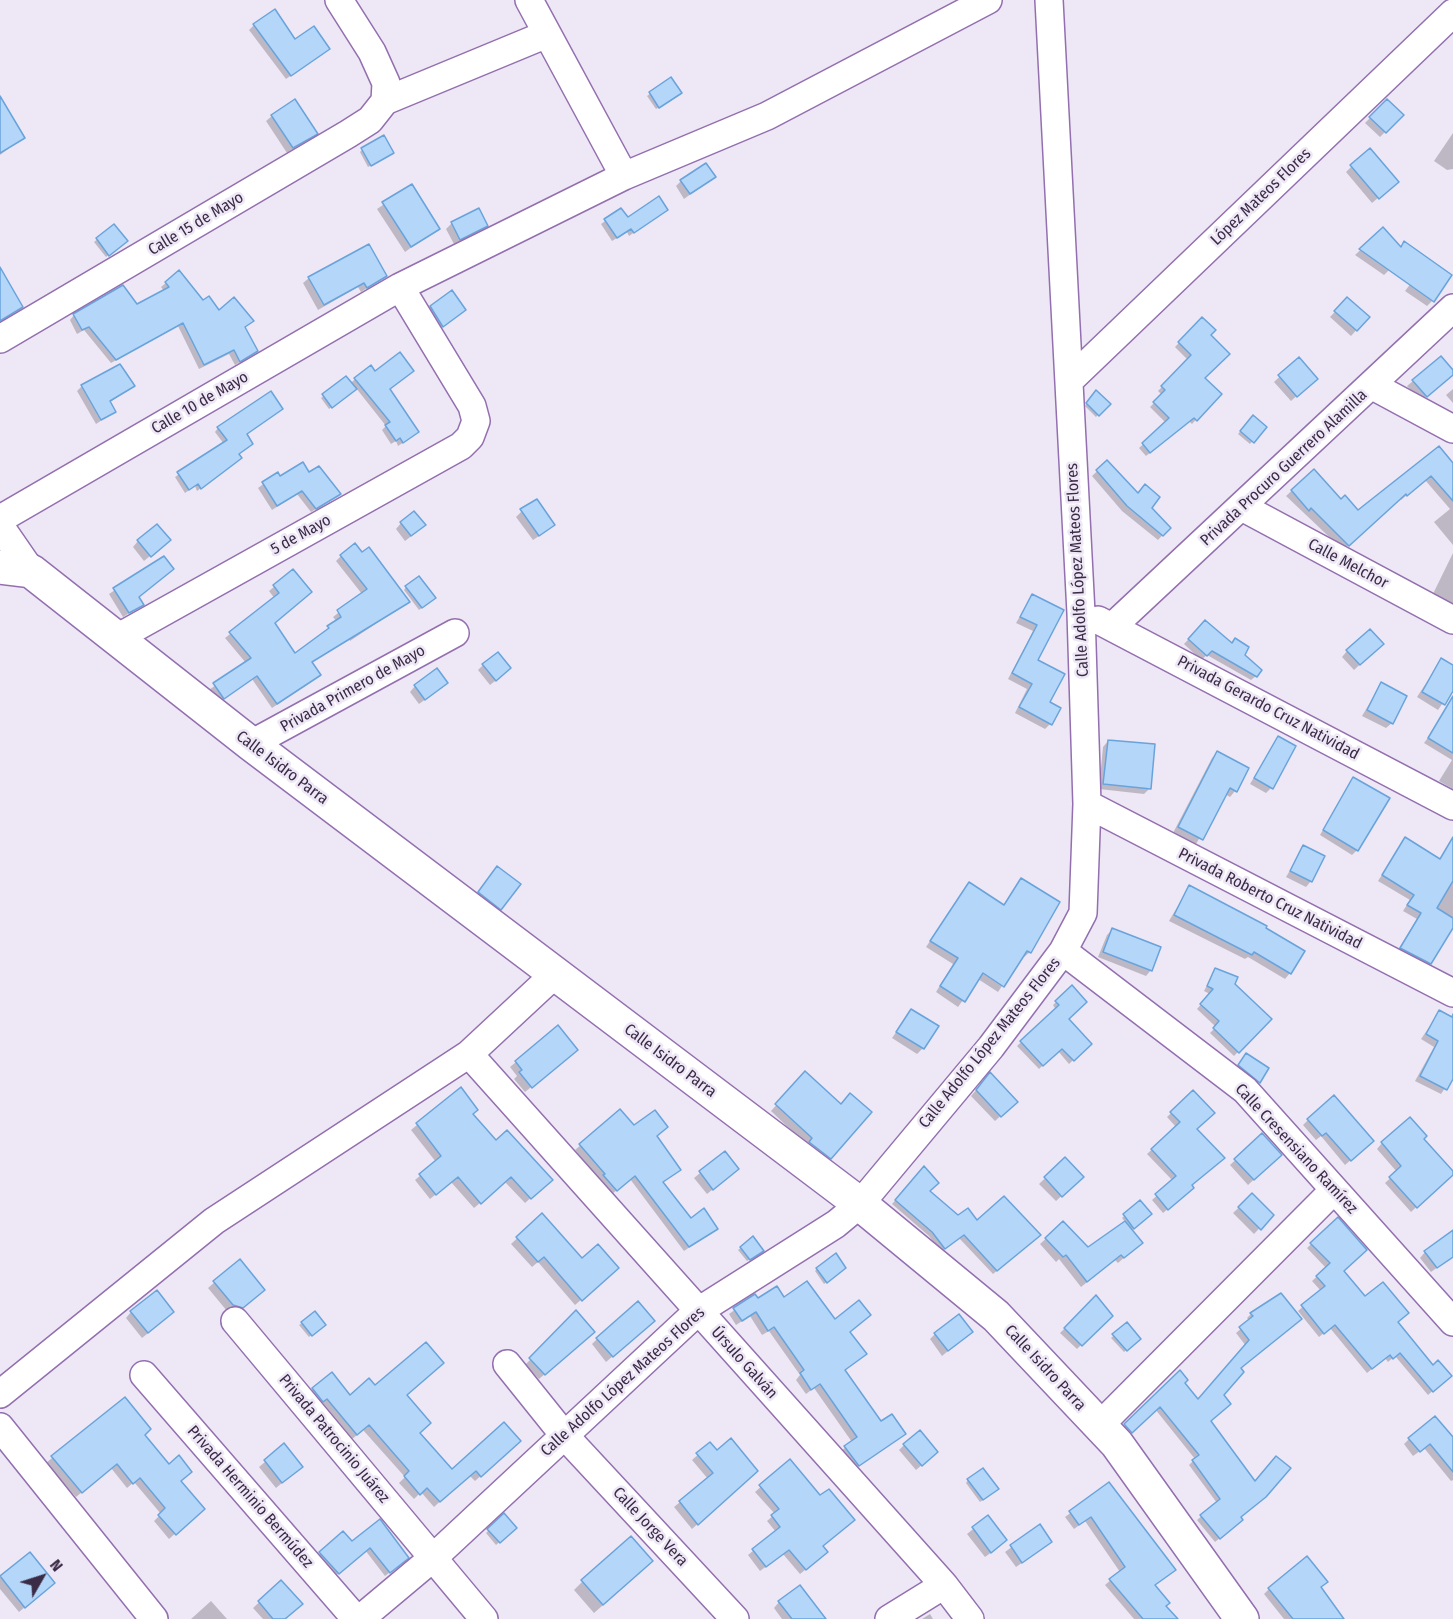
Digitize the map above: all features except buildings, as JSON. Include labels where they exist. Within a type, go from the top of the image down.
[{"type":"street","points":[[339,0],[372,51],[386,83],[386,101],[548,34]]},
{"type":"street","points":[[529,0],[624,176]]},
{"type":"street","name":"Calle 10 de Mayo","points":[[0,519],[400,287],[624,176],[767,116],[988,0]]},
{"type":"street","name":"Calle Adolfo López Mateos Flores","points":[[358,1619],[434,1557],[697,1312],[836,1224],[860,1203],[991,1047],[1063,951],[1083,913],[1087,804],[1082,613],[1049,0]]},
{"type":"street","name":"López Mateos Flores","points":[[1069,381],[1453,13]]},
{"type":"street","name":"Calle 15 de Mayo","points":[[0,339],[348,134],[370,120],[386,101]]},
{"type":"street","name":"5 de Mayo","points":[[116,639],[461,446],[470,436],[476,421],[472,406],[400,287]]},
{"type":"street","name":"Privada Procuro Guerrero Alamilla","points":[[1112,627],[1373,386],[1453,308]]},
{"type":"street","points":[[1373,386],[1453,429]]},
{"type":"street","name":"Calle Melchor","points":[[1242,507],[1453,620]]},
{"type":"street","points":[[0,526],[16,569]]},
{"type":"street","name":"Calle Isidro Parra","points":[[16,569],[116,639],[251,744],[860,1203],[996,1317],[1117,1444],[1242,1619]]},
{"type":"street","name":"Privada Gerardo Cruz Natividad","points":[[1082,613],[1453,806]]},
{"type":"street","name":"Privada Primero de Mayo","points":[[251,744],[455,633]]},
{"type":"street","name":"Privada Roberto Cruz Natividad","points":[[1087,804],[1453,993]]},
{"type":"street","name":"Calle Cresensiano Ramírez","points":[[1063,951],[1245,1090],[1453,1322]]},
{"type":"street","points":[[0,1394],[214,1221],[469,1054],[555,974]]},
{"type":"street","name":"Úrsulo Galván","points":[[469,1054],[697,1312],[944,1585],[970,1619]]},
{"type":"street","points":[[1099,1426],[1334,1190]]},
{"type":"street","name":"Privada Patrocinio Juárez","points":[[235,1321],[484,1619]]},
{"type":"street","name":"Calle Jorge Vera","points":[[507,1364],[564,1435],[735,1619]]},
{"type":"street","name":"Privada Herminio Bermúdez","points":[[144,1375],[358,1619]]},
{"type":"street","points":[[0,1427],[154,1619]]},
{"type":"street","points":[[889,1619],[944,1585]]}]
